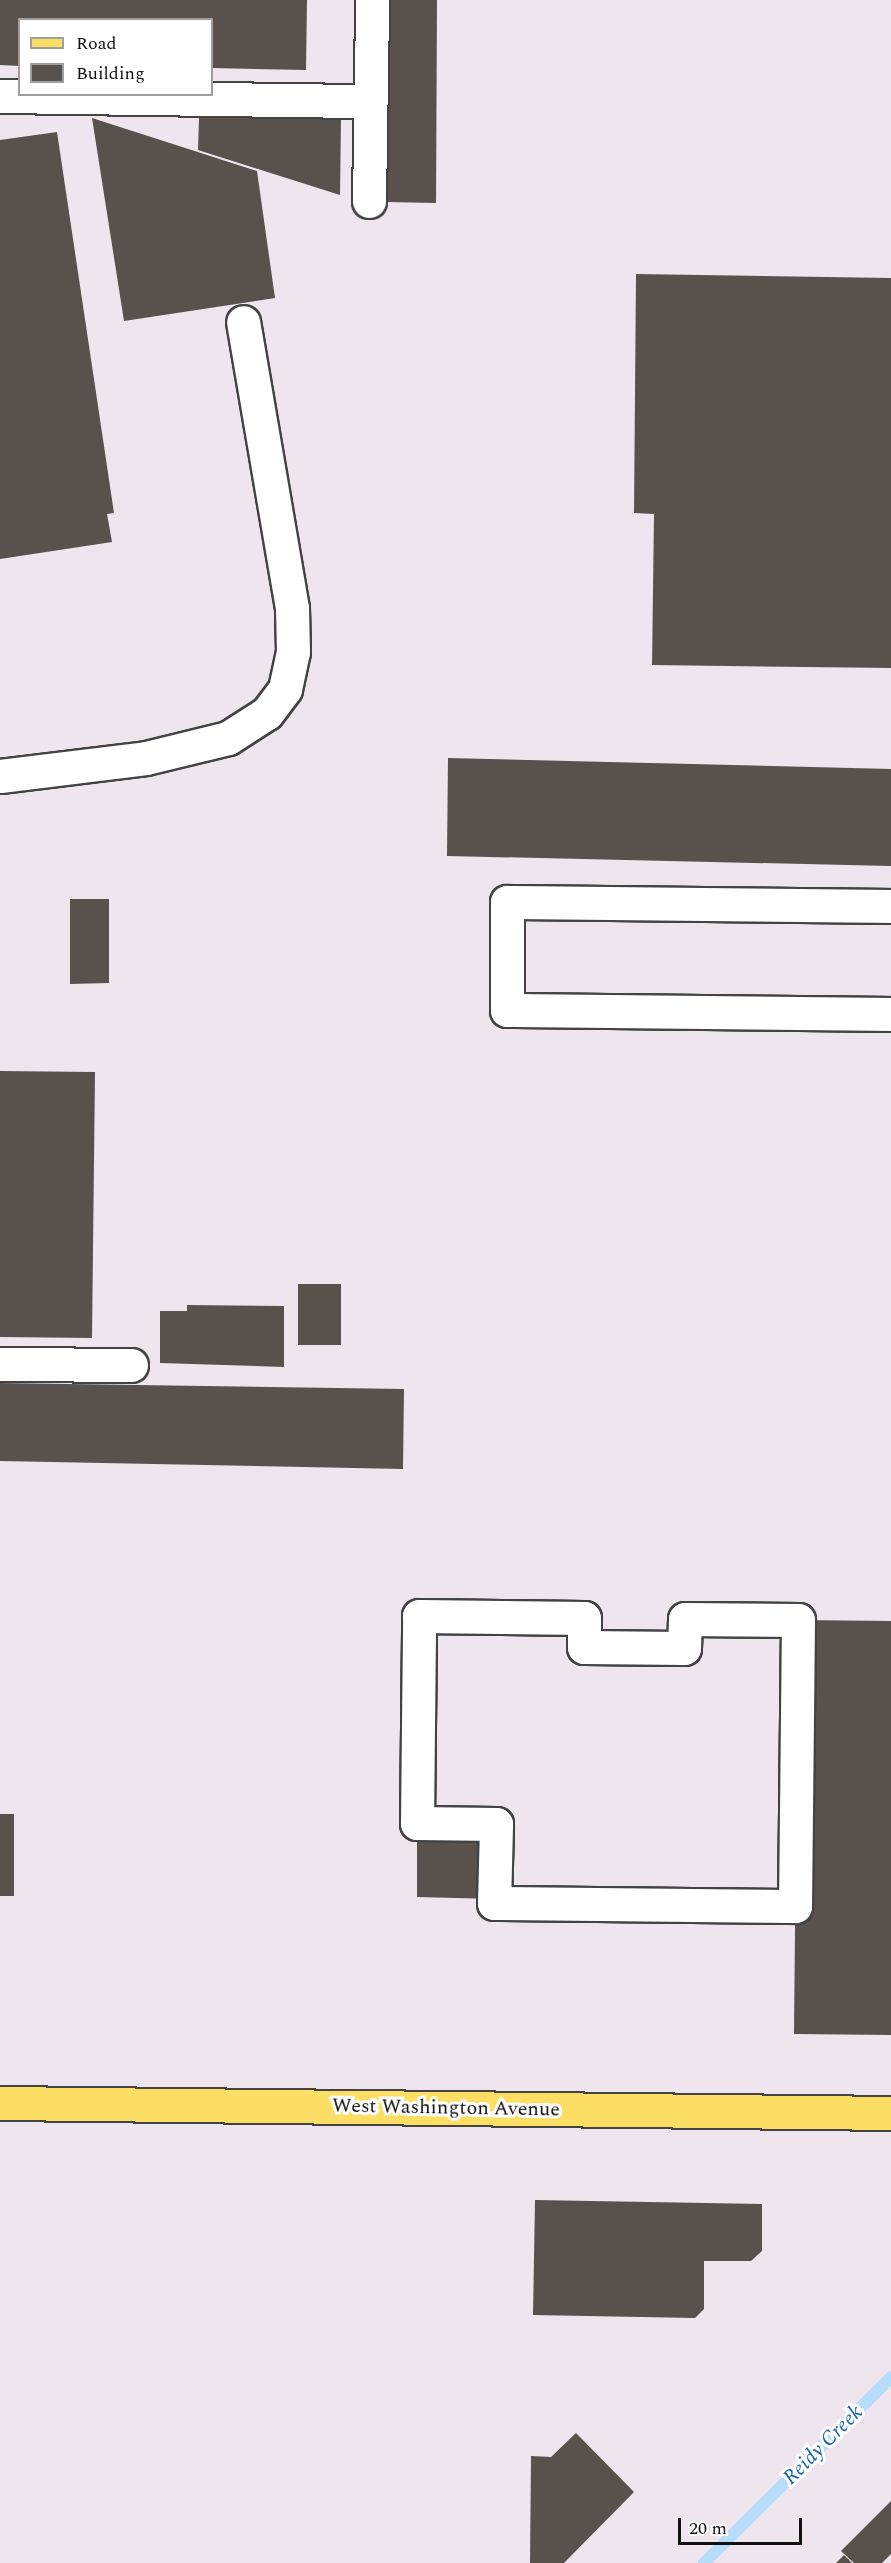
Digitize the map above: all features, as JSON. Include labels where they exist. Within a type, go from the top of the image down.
[{"type":"main road","name":"West Washington Avenue","points":[[0,2103],[891,2113]]},
{"type":"lane","points":[[369,201],[372,0]]},
{"type":"lane","points":[[0,96],[370,101]]},
{"type":"lane","points":[[0,777],[146,758],[228,738],[267,713],[285,689],[293,652],[292,608],[243,322]]},
{"type":"lane","points":[[891,906],[507,902],[507,1010],[891,1014]]},
{"type":"lane","points":[[0,1364],[130,1365]]},
{"type":"lane","points":[[419,1616],[584,1618],[584,1647],[684,1648],[685,1619],[798,1620],[795,1906],[494,1903],[496,1824],[417,1823],[419,1616]]},
{"type":"shaded area","points":[[0,0],[891,0],[891,2563],[0,2563]]},
{"type":"building","points":[[0,0],[307,0],[306,70],[213,68],[213,18],[18,18],[18,66],[0,65]]},
{"type":"building","points":[[387,0],[437,0],[436,203],[386,202]]},
{"type":"building","points":[[199,117],[341,117],[340,195],[198,150]]},
{"type":"building","points":[[92,118],[257,171],[275,298],[124,321]]},
{"type":"building","points":[[57,132],[114,513],[107,514],[112,542],[0,559],[0,140]]},
{"type":"building","points":[[636,274],[891,278],[891,668],[652,665],[654,514],[634,513]]},
{"type":"building","points":[[448,758],[891,769],[891,866],[447,856]]},
{"type":"building","points":[[70,899],[109,899],[109,983],[70,984]]},
{"type":"building","points":[[0,1071],[95,1072],[92,1338],[0,1337]]},
{"type":"building","points":[[298,1284],[341,1284],[341,1345],[298,1345]]},
{"type":"building","points":[[187,1305],[284,1306],[284,1367],[160,1363],[160,1311],[187,1311]]},
{"type":"building","points":[[0,1383],[404,1389],[403,1469],[0,1461]]},
{"type":"building","points":[[798,1620],[891,1621],[891,2035],[794,2034]]},
{"type":"building","points":[[0,1814],[14,1814],[14,1896],[0,1896]]},
{"type":"building","points":[[417,1823],[496,1824],[495,1899],[417,1897]]},
{"type":"building","points":[[535,2200],[762,2204],[762,2251],[751,2261],[704,2261],[704,2309],[695,2318],[533,2315]]},
{"type":"building","points":[[576,2433],[634,2492],[564,2563],[530,2563],[531,2456],[551,2457]]},
{"type":"building","points":[[891,2501],[891,2554],[882,2563],[854,2563],[841,2551]]},
{"type":"building","points":[[844,2555],[852,2563],[836,2563]]},
{"type":"waterway","name":"Reidy Creek","points":[[704,2563],[891,2377]]}]
